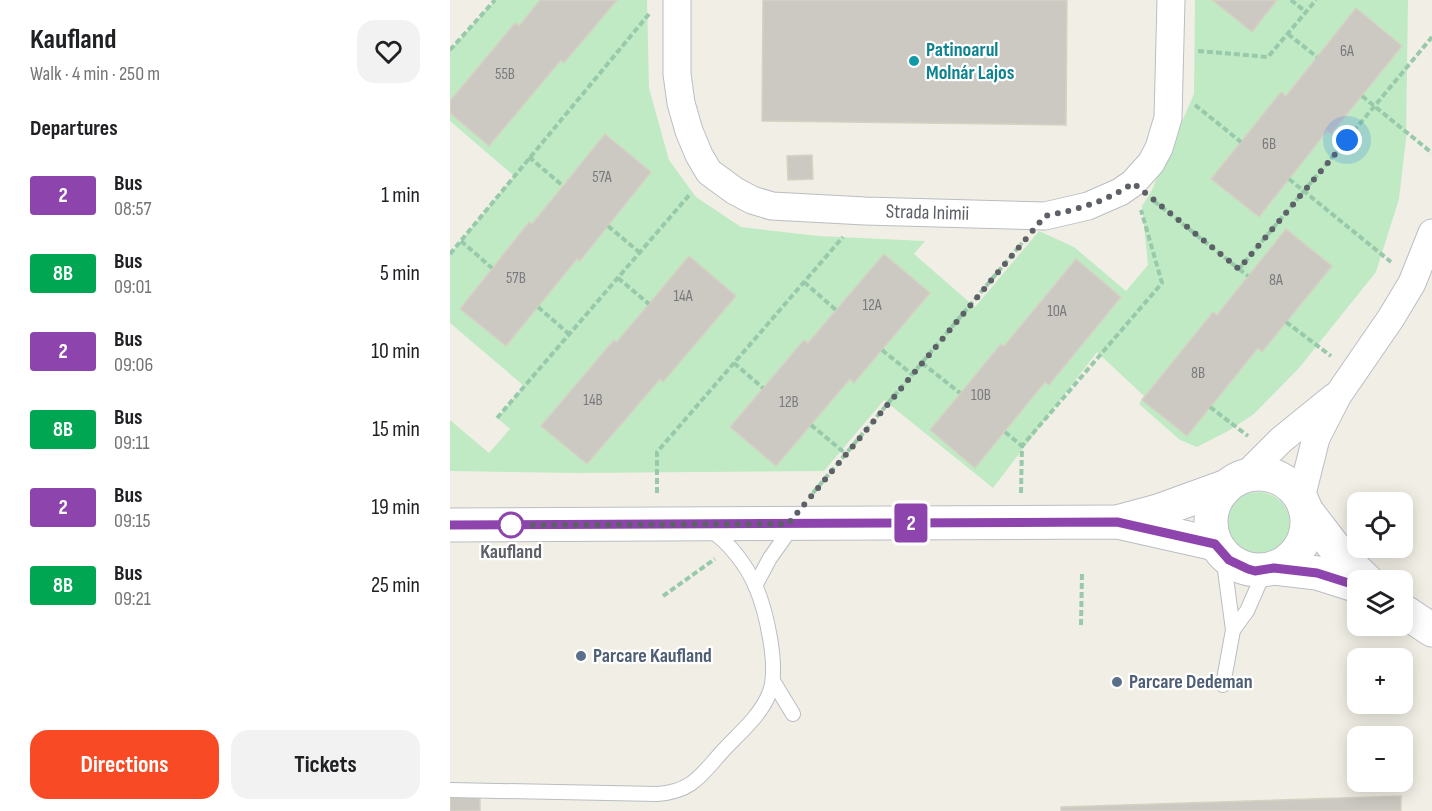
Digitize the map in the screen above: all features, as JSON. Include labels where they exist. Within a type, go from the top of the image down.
[{"type":"main road","points":[[1117,522],[1158,511],[1236,481],[1264,474],[1288,485],[1341,556],[1356,570]]},
{"type":"main road","points":[[1219,549],[1211,530],[1211,516],[1215,502],[1236,481]]},
{"type":"main road","points":[[1270,569],[1288,561],[1302,545],[1307,526],[1303,503]]},
{"type":"main road","points":[[450,525],[1117,522],[1219,549],[1241,567],[1255,571],[1270,569],[1317,573],[1347,583]]},
{"type":"main road","points":[[1413,617],[1432,630]]},
{"type":"street","name":"Strada Inimii","points":[[665,4],[681,103],[699,155],[709,172],[735,191],[752,200],[772,206],[1045,216],[1088,206],[1120,192],[1133,183],[1151,163],[1159,148],[1168,118],[1171,0]]},
{"type":"street","points":[[1303,503],[1316,438],[1338,395],[1391,318],[1412,280],[1432,232]]},
{"type":"street","points":[[1236,481],[1309,416],[1338,395]]},
{"type":"lane","points":[[450,790],[674,793],[693,784],[760,711],[769,695],[773,681],[772,653],[756,586],[731,549],[717,535],[700,524]]},
{"type":"lane","points":[[756,586],[791,524]]},
{"type":"lane","points":[[1219,549],[1233,630],[1223,685]]},
{"type":"lane","points":[[1233,630],[1247,611],[1270,569]]},
{"type":"lane","points":[[773,681],[793,714]]},
{"type":"path","points":[[450,50],[495,0]]},
{"type":"path","points":[[1291,0],[1306,12]]},
{"type":"path","points":[[1170,49],[1268,57],[1316,0]]},
{"type":"path","points":[[450,254],[529,157],[665,4]]},
{"type":"path","points":[[1288,34],[1317,57]]},
{"type":"path","points":[[1239,269],[1432,37]]},
{"type":"path","points":[[1169,84],[1241,142]]},
{"type":"path","points":[[1362,96],[1432,153]]},
{"type":"path","points":[[529,157],[563,186]]},
{"type":"path","points":[[497,418],[709,172]]},
{"type":"path","points":[[1289,179],[1412,280]]},
{"type":"path","points":[[1133,183],[1248,276]]},
{"type":"path","points":[[1020,522],[1022,446],[1162,282],[1133,183]]},
{"type":"path","points":[[657,524],[657,452],[866,211]]},
{"type":"path","points":[[791,524],[846,454],[1045,216]]},
{"type":"path","points":[[608,226],[639,252]]},
{"type":"path","points":[[461,240],[492,268]]},
{"type":"path","points":[[618,278],[649,304]]},
{"type":"path","points":[[804,282],[836,310]]},
{"type":"path","points":[[537,307],[569,334]]},
{"type":"path","points":[[1286,322],[1353,373]]},
{"type":"path","points":[[882,350],[913,375]]},
{"type":"path","points":[[734,363],[763,388]]},
{"type":"path","points":[[922,363],[960,393]]},
{"type":"path","points":[[1210,407],[1268,452]]},
{"type":"path","points":[[811,425],[846,454]]},
{"type":"path","points":[[1005,432],[1022,446]]},
{"type":"path","points":[[663,596],[731,549]]},
{"type":"path","points":[[1081,625],[1082,574]]},
{"type":"green space","points":[[495,0],[647,0],[649,88],[669,160],[696,197],[741,227],[818,236],[925,241],[914,254],[975,307],[1039,231],[1074,247],[1126,291],[1148,265],[1142,206],[1151,192],[1194,94],[1195,0],[1408,0],[1406,139],[1399,199],[1376,272],[1299,368],[1254,414],[1197,447],[1180,440],[1139,404],[1144,396],[1097,352],[993,488],[884,400],[824,471],[577,473],[450,471],[450,420],[489,453],[510,429],[497,418],[524,386],[450,323],[450,254],[514,176],[450,121],[450,50]]},
{"type":"green space","points":[[1258,492],[1276,498],[1284,506],[1290,524],[1284,542],[1276,550],[1258,556],[1240,550],[1232,542],[1226,524],[1232,506],[1240,498]]},
{"type":"building","points":[[540,0],[617,0],[564,63],[561,60],[489,146],[450,113],[450,101],[515,23],[519,26]]},
{"type":"building","name":"Patinoarul Molnár Lajos","points":[[763,0],[1067,0],[1066,125],[762,121]]},
{"type":"building","points":[[1212,0],[1277,0],[1252,32]]},
{"type":"building","points":[[1356,8],[1402,46],[1331,134],[1327,131],[1259,217],[1211,179],[1281,92],[1286,96]]},
{"type":"building","points":[[605,134],[651,172],[580,261],[577,259],[506,346],[460,309],[529,222],[532,224]]},
{"type":"building","points":[[812,155],[813,179],[788,180],[787,156]]},
{"type":"building","points":[[1286,229],[1332,266],[1262,352],[1258,348],[1187,436],[1142,400],[1213,312],[1217,315]]},
{"type":"building","points":[[884,254],[930,293],[854,383],[850,379],[776,466],[730,427],[804,340],[808,343]]},
{"type":"building","points":[[689,256],[736,296],[663,382],[660,379],[587,464],[541,426],[614,340],[617,342]]},
{"type":"building","points":[[1076,259],[1121,297],[1049,385],[1045,382],[975,468],[930,430],[1001,344],[1004,346]]},
{"type":"building","points":[[450,794],[480,794],[480,811],[450,811]]},
{"type":"building","points":[[1401,796],[1401,811],[1061,811],[1061,807]]},
{"type":"bus line","name":"2","points":[[450,525],[1117,522],[1215,544],[1229,560],[1255,571],[1274,568],[1317,573],[1347,582]]},
{"type":"place","name":"Patinoarul Molnár Lajos","points":[[914,61]]},
{"type":"place","name":"Kaufland","points":[[511,525]]},
{"type":"place","name":"Parcare Kaufland","points":[[581,656]]},
{"type":"place","name":"Parcare Dedeman","points":[[1117,682]]},
{"type":"route","points":[[511,525],[788,524],[1045,216],[1088,206],[1120,192],[1133,183],[1239,269],[1347,140]]}]
